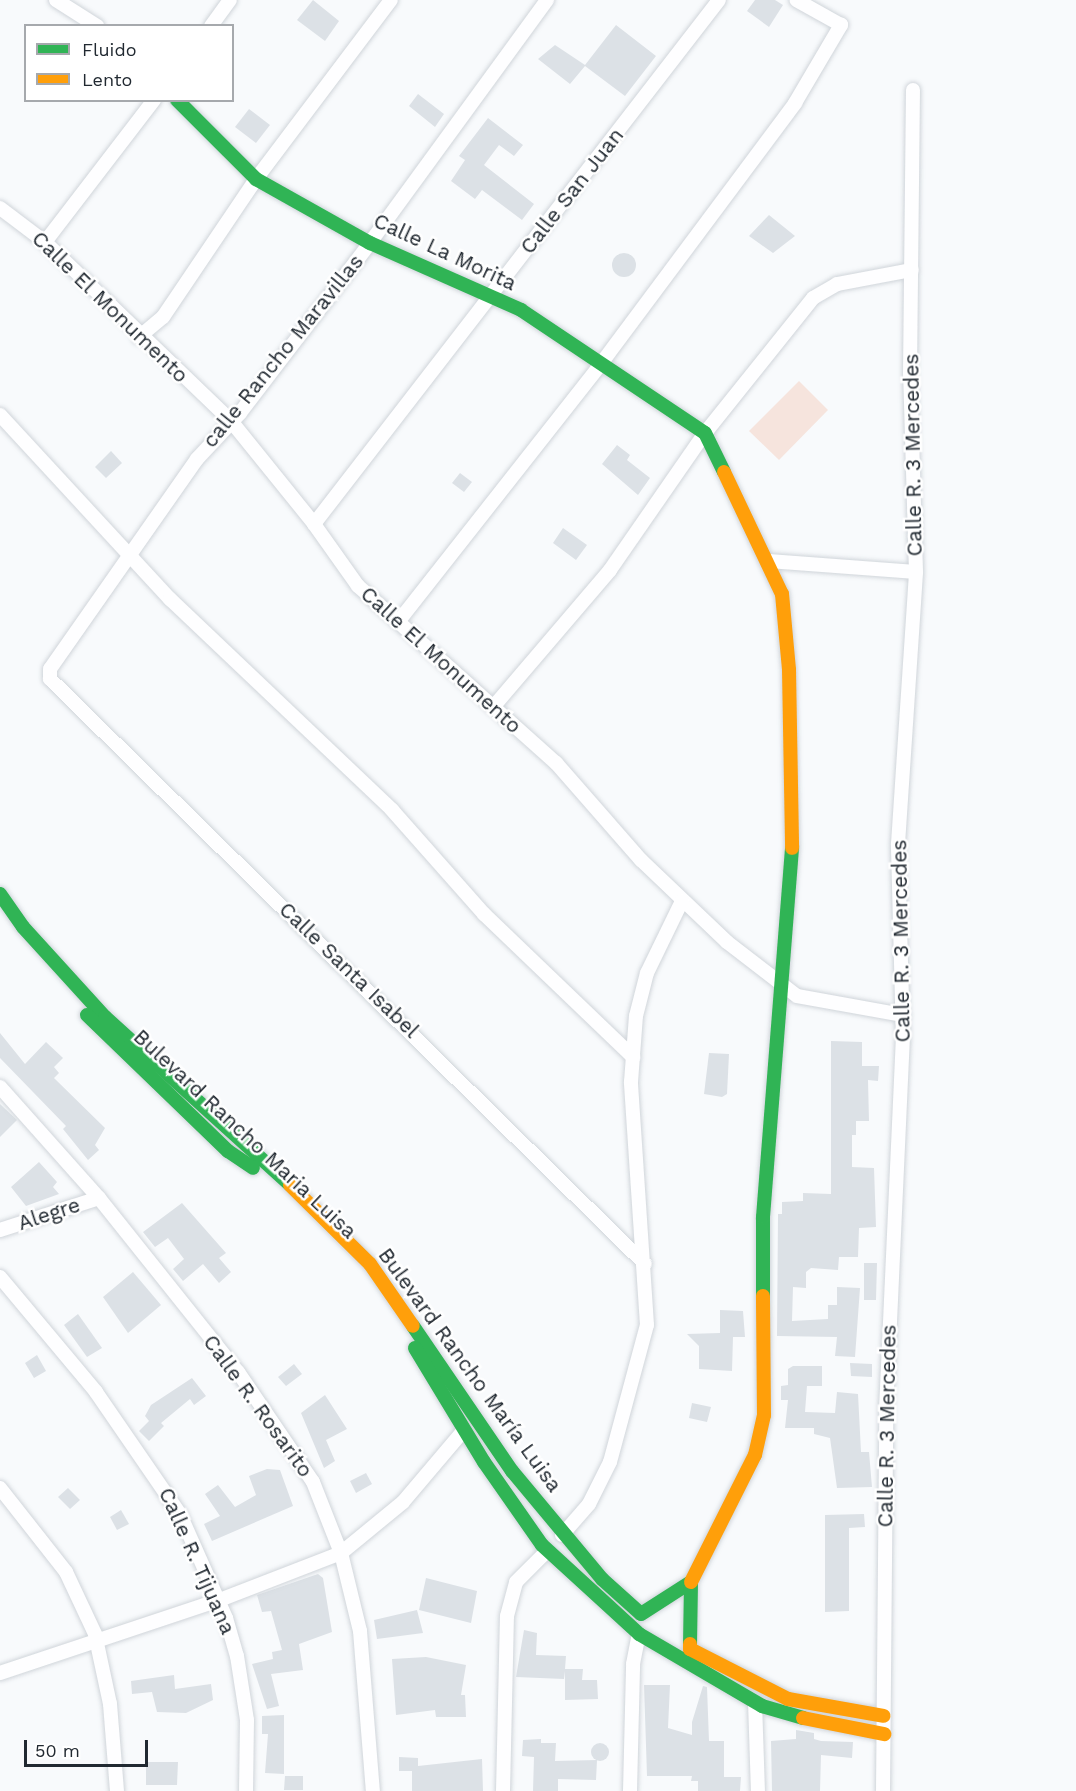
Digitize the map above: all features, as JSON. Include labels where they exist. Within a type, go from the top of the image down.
[{"type":"street","points":[[56,0],[94,24]]},
{"type":"street","points":[[212,24],[230,0]]},
{"type":"street","points":[[139,337],[163,317],[182,292],[256,179],[391,0]]},
{"type":"street","name":"calle Rancho Maravillas","points":[[50,679],[50,669],[133,555],[197,459],[231,421],[370,243],[547,0]]},
{"type":"street","name":"Calle San Juan","points":[[314,524],[719,0]]},
{"type":"street","points":[[398,622],[600,364],[795,103],[841,25],[796,0]]},
{"type":"street","name":"Calle R. 3 Mercedes","points":[[884,1791],[886,1410],[903,1015],[898,844],[916,572],[910,374],[914,90]]},
{"type":"street","points":[[45,242],[152,102]]},
{"type":"street","name":"Calle La Morita","points":[[179,102],[256,179],[288,193],[370,243],[492,294],[705,433]]},
{"type":"street","name":"Calle El Monumento","points":[[0,208],[45,242],[139,337],[231,421],[314,524],[358,586],[494,705],[556,763],[682,901],[780,986],[797,996],[903,1015]]},
{"type":"street","points":[[494,705],[610,570],[705,433],[813,298],[837,284],[912,270]]},
{"type":"street","points":[[0,415],[133,555],[170,599],[392,810],[484,914],[633,1057]]},
{"type":"street","points":[[705,433],[769,561],[782,594],[789,670],[793,837],[763,1217],[761,1433],[755,1455],[691,1582],[690,1649],[788,1699],[884,1716]]},
{"type":"street","points":[[769,561],[916,572]]},
{"type":"street","name":"Calle Santa Isabel","points":[[50,679],[645,1264]]},
{"type":"street","name":"Bulevard Rancho María Luisa","points":[[0,894],[23,927],[105,1017],[310,1203],[370,1264],[512,1472],[562,1535],[641,1614],[691,1582]]},
{"type":"street","points":[[562,1535],[589,1504],[610,1462],[647,1325],[633,1057],[636,1016],[648,973],[682,901]]},
{"type":"street","name":"Bulevard Rancho Maria Luisa","points":[[0,914],[109,1038],[341,1249],[409,1337],[464,1430],[547,1551],[639,1634],[755,1702],[842,1729],[884,1734]]},
{"type":"street","name":"Calle R. Rosarito","points":[[0,1086],[99,1198],[294,1449],[341,1553],[360,1631],[372,1791]]},
{"type":"street","name":"Alegre","points":[[0,1230],[99,1198]]},
{"type":"street","name":"Calle R. Tijuana","points":[[0,1277],[96,1392],[157,1475],[180,1514],[229,1627],[247,1719],[246,1791]]},
{"type":"street","points":[[0,1673],[217,1601],[341,1553],[403,1502],[464,1430]]},
{"type":"street","points":[[0,1488],[66,1572],[97,1642],[110,1704],[117,1791]]},
{"type":"street","points":[[503,1791],[509,1602],[516,1582],[547,1551]]},
{"type":"street","points":[[630,1791],[633,1656],[639,1634]]},
{"type":"street","points":[[755,1702],[758,1791]]},
{"type":"shaded area","points":[[799,381],[828,410],[779,460],[749,431]]},
{"type":"building","points":[[313,0],[339,21],[325,41],[297,20]]},
{"type":"building","points":[[755,0],[775,0],[783,5],[769,27],[747,11]]},
{"type":"building","points":[[616,25],[656,56],[625,96],[585,66],[570,84],[538,59],[555,45],[585,65]]},
{"type":"building","points":[[418,94],[444,114],[435,127],[409,106]]},
{"type":"building","points":[[249,109],[270,125],[256,143],[235,127]]},
{"type":"building","points":[[488,118],[523,145],[514,156],[499,145],[484,165],[534,204],[522,220],[482,190],[475,199],[451,181],[465,160],[459,156]]},
{"type":"building","points":[[769,215],[795,236],[773,253],[749,236]]},
{"type":"building","points":[[624,253],[633,256],[636,265],[633,274],[624,277],[615,274],[612,265],[615,256]]},
{"type":"building","points":[[617,445],[630,455],[627,460],[650,478],[638,495],[602,464]]},
{"type":"building","points":[[111,451],[122,463],[106,478],[95,467]]},
{"type":"building","points":[[460,473],[472,482],[464,492],[452,483]]},
{"type":"building","points":[[563,528],[587,545],[576,560],[553,543]]},
{"type":"building","points":[[0,1033],[25,1064],[46,1042],[63,1058],[54,1067],[59,1073],[54,1078],[105,1128],[95,1145],[99,1150],[88,1160],[63,1129],[66,1126],[0,1058]]},
{"type":"building","points":[[831,1041],[862,1042],[862,1066],[879,1066],[878,1081],[868,1080],[869,1121],[856,1121],[856,1135],[852,1135],[852,1167],[874,1168],[876,1227],[859,1228],[858,1257],[839,1257],[838,1270],[811,1268],[806,1272],[806,1288],[793,1287],[792,1321],[828,1319],[828,1305],[837,1305],[837,1287],[860,1288],[855,1357],[835,1356],[837,1337],[777,1336],[778,1214],[782,1214],[782,1202],[803,1201],[803,1193],[831,1194]]},
{"type":"building","points":[[709,1053],[729,1054],[727,1094],[722,1097],[704,1094]]},
{"type":"building","points":[[0,1104],[17,1120],[0,1137]]},
{"type":"building","points":[[39,1162],[57,1182],[53,1187],[59,1194],[26,1206],[11,1187]]},
{"type":"building","points":[[182,1203],[226,1253],[219,1258],[231,1272],[219,1283],[203,1264],[183,1281],[173,1269],[184,1259],[168,1238],[155,1247],[143,1232]]},
{"type":"building","points":[[864,1263],[877,1263],[876,1300],[864,1300]]},
{"type":"building","points":[[133,1272],[161,1305],[128,1333],[103,1297]]},
{"type":"building","points":[[720,1310],[743,1311],[745,1337],[733,1337],[732,1371],[699,1369],[699,1346],[687,1334],[720,1333]]},
{"type":"building","points":[[78,1314],[102,1348],[87,1357],[64,1325]]},
{"type":"building","points":[[37,1355],[46,1371],[34,1378],[25,1363]]},
{"type":"building","points":[[850,1363],[872,1364],[872,1377],[851,1376]]},
{"type":"building","points":[[294,1364],[302,1374],[286,1386],[278,1377]]},
{"type":"building","points":[[793,1366],[822,1366],[822,1386],[807,1386],[805,1412],[835,1413],[837,1392],[858,1394],[861,1452],[869,1452],[872,1487],[837,1488],[830,1438],[814,1434],[814,1428],[785,1428],[788,1400],[781,1400],[781,1386],[788,1385],[788,1369]]},
{"type":"building","points":[[192,1378],[206,1396],[194,1405],[190,1399],[161,1423],[164,1426],[149,1441],[139,1431],[149,1421],[145,1416],[151,1405]]},
{"type":"building","points":[[325,1395],[347,1429],[326,1440],[335,1461],[324,1468],[301,1413]]},
{"type":"building","points":[[692,1403],[711,1407],[707,1422],[689,1418]]},
{"type":"building","points":[[267,1469],[280,1470],[293,1506],[212,1541],[204,1524],[220,1516],[205,1494],[218,1485],[235,1507],[256,1495],[249,1476]]},
{"type":"building","points":[[366,1473],[372,1484],[356,1493],[350,1481]]},
{"type":"building","points":[[68,1488],[80,1500],[70,1509],[58,1497]]},
{"type":"building","points":[[121,1510],[129,1524],[117,1530],[110,1517]]},
{"type":"building","points":[[864,1514],[865,1527],[849,1528],[849,1611],[825,1612],[825,1515]]},
{"type":"building","points":[[318,1574],[323,1578],[332,1632],[299,1644],[303,1670],[271,1674],[279,1706],[267,1709],[252,1664],[273,1659],[272,1652],[282,1650],[271,1611],[262,1612],[257,1595]]},
{"type":"building","points":[[426,1578],[477,1591],[471,1623],[419,1610]]},
{"type":"building","points":[[417,1610],[423,1633],[377,1639],[374,1620]]},
{"type":"building","points":[[524,1630],[537,1633],[536,1655],[566,1656],[565,1669],[583,1669],[582,1680],[597,1680],[598,1699],[565,1700],[565,1671],[564,1679],[516,1677]]},
{"type":"building","points":[[426,1657],[466,1665],[461,1695],[465,1695],[466,1717],[436,1717],[435,1710],[396,1715],[392,1659]]},
{"type":"building","points":[[174,1675],[175,1689],[211,1684],[213,1700],[186,1713],[157,1712],[152,1692],[132,1694],[131,1681]]},
{"type":"building","points":[[644,1685],[670,1685],[668,1728],[692,1735],[692,1722],[703,1686],[707,1687],[709,1741],[724,1741],[724,1777],[741,1777],[740,1791],[698,1791],[698,1781],[691,1781],[692,1776],[647,1776]]},
{"type":"building","points":[[284,1715],[284,1774],[265,1773],[268,1734],[262,1734],[262,1716]]},
{"type":"building","points":[[796,1730],[814,1733],[814,1739],[821,1741],[853,1742],[852,1758],[821,1755],[820,1791],[772,1791],[771,1741],[796,1739]]},
{"type":"building","points":[[541,1739],[541,1743],[556,1743],[555,1761],[597,1760],[596,1780],[558,1779],[558,1791],[533,1791],[534,1757],[522,1756],[523,1740]]},
{"type":"building","points":[[596,1743],[604,1743],[609,1748],[607,1759],[596,1761],[591,1756],[591,1748]]},
{"type":"building","points":[[399,1757],[418,1758],[418,1766],[482,1759],[483,1791],[412,1791],[412,1771],[399,1771]]},
{"type":"building","points":[[146,1762],[178,1762],[177,1785],[146,1785]]},
{"type":"building","points":[[285,1776],[303,1776],[303,1790],[284,1790]]},
{"type":"traffic: fast","points":[[179,102],[256,179],[370,243],[521,310],[705,433],[724,472]]},
{"type":"traffic: fast","points":[[763,1296],[763,1217],[792,848]]},
{"type":"traffic: fast","points":[[0,894],[23,927],[105,1017],[290,1185]]},
{"type":"traffic: fast","points":[[87,1015],[228,1151],[253,1168]]},
{"type":"traffic: fast","points":[[413,1326],[512,1471],[602,1579],[641,1614],[691,1582],[690,1644]]},
{"type":"traffic: fast","points":[[415,1348],[484,1462],[542,1545],[639,1634],[762,1706],[803,1718]]},
{"type":"traffic: slow","points":[[724,472],[782,594],[789,670],[792,848]]},
{"type":"traffic: slow","points":[[290,1185],[370,1264],[413,1326]]},
{"type":"traffic: slow","points":[[691,1582],[755,1455],[764,1415],[763,1296]]},
{"type":"traffic: slow","points":[[690,1644],[690,1649],[788,1699],[884,1716]]},
{"type":"traffic: slow","points":[[803,1718],[884,1734]]}]
